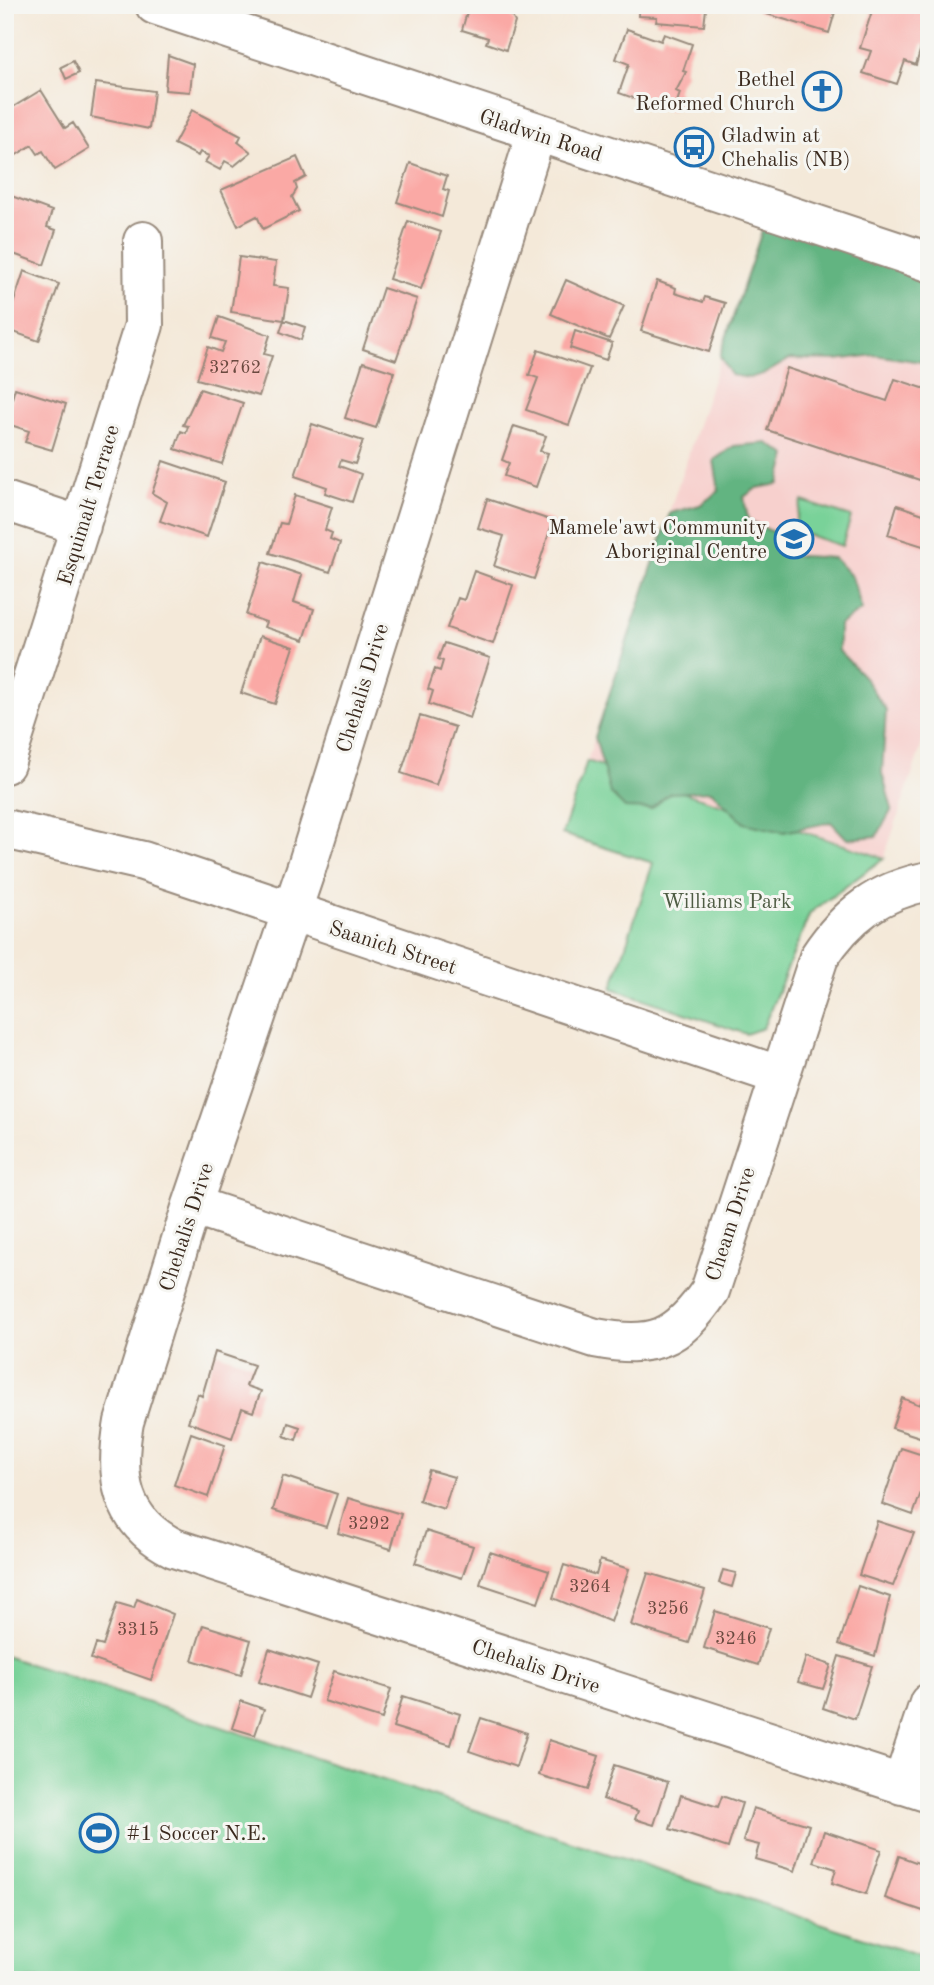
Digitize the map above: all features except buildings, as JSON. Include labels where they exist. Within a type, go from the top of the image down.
[{"type":"street","name":"Gladwin Road","points":[[155,5],[536,134],[929,262]]},
{"type":"street","name":"Chehalis Drive","points":[[536,134],[290,912],[192,1205],[124,1422],[118,1456],[128,1505],[153,1537],[201,1557],[915,1789]]},
{"type":"street","name":"Esquimalt Terrace","points":[[5,764],[144,325],[143,241]]},
{"type":"street","points":[[5,501],[81,526]]},
{"type":"street","name":"Saanich Street","points":[[5,829],[143,861],[778,1075]]},
{"type":"street","name":"Cheam Drive","points":[[192,1205],[595,1338],[632,1345],[663,1336],[691,1319],[710,1290],[778,1075],[819,957],[839,927],[866,905],[904,886],[929,881]]},
{"type":"street","points":[[915,1789],[929,1703]]},
{"type":"shaded area","name":"Mamele'awt Community Aboriginal Centre","points":[[767,216],[929,273],[929,723],[884,858],[587,761]]},
{"type":"green space","points":[[767,216],[929,273],[929,363],[875,355],[836,360],[790,359],[766,373],[749,378],[731,375],[720,356]]},
{"type":"green space","points":[[767,443],[787,455],[779,484],[757,488],[744,497],[748,520],[773,532],[787,555],[834,558],[852,577],[862,610],[839,625],[839,651],[863,676],[886,710],[882,773],[892,809],[877,836],[847,839],[831,822],[784,832],[744,823],[711,791],[670,793],[651,809],[625,808],[610,793],[595,737],[670,513],[700,505],[719,491],[714,460],[734,446]]},
{"type":"green space","points":[[802,501],[851,517],[842,546],[793,530]]},
{"type":"green space","name":"Williams Park","points":[[587,761],[884,858],[810,913],[763,1028],[746,1034],[612,988],[653,863],[562,834]]},
{"type":"green space","points":[[5,1656],[929,1959],[929,1980],[5,1980]]},
{"type":"place","name":"Bethel Reformed Church","points":[[822,91]]},
{"type":"place","name":"Gladwin at Chehalis (NB)","points":[[694,147]]},
{"type":"place","name":"Mamele'awt Community Aboriginal Centre","points":[[794,539]]},
{"type":"place","name":"#1 Soccer N.E.","points":[[99,1833]]}]
